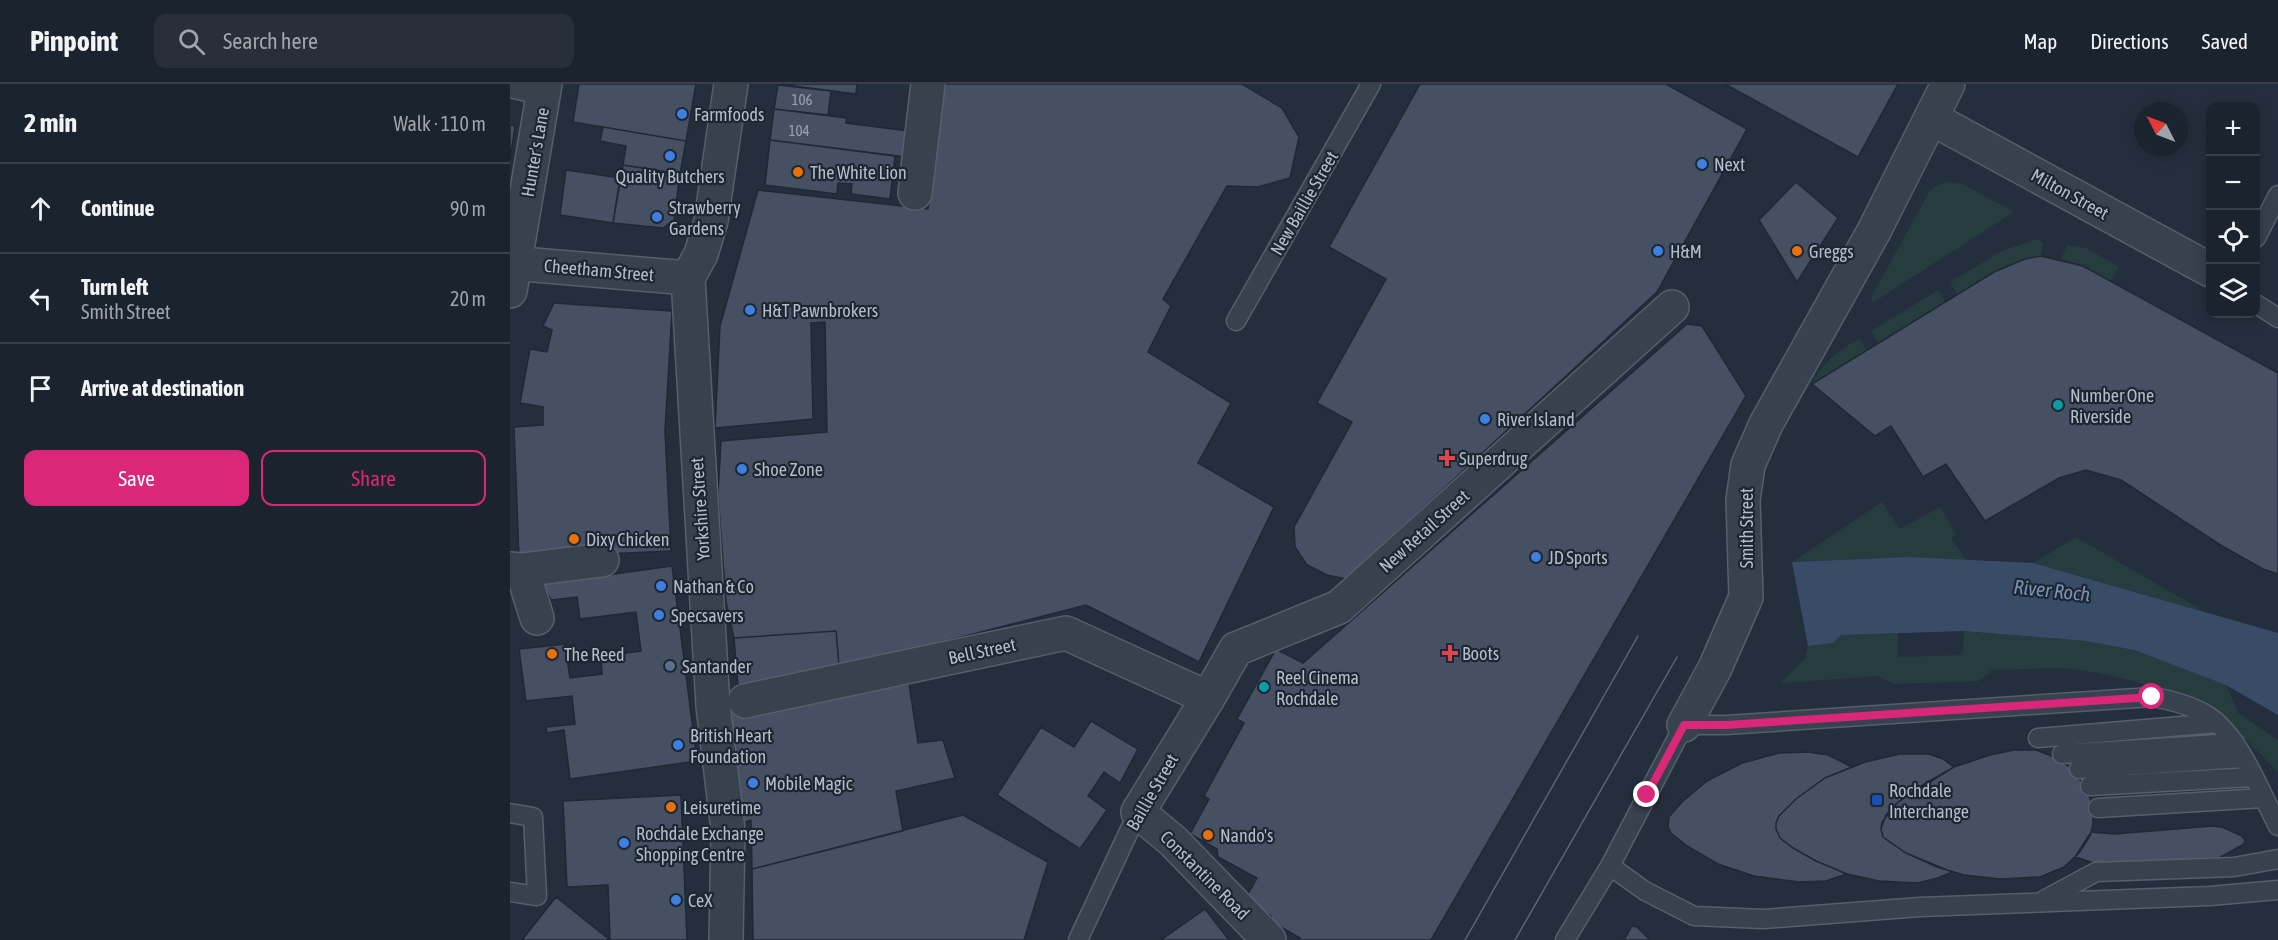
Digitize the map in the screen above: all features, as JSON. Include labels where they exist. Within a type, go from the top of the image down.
[{"type":"street","points":[[688,278],[701,254],[711,221],[730,84]]},
{"type":"street","points":[[915,193],[928,84]]},
{"type":"street","name":"Smith Street","points":[[1684,725],[1715,668],[1746,597],[1743,500],[1748,465],[1766,424],[1874,231],[1948,84]]},
{"type":"street","name":"Hunter's Lane","points":[[512,272],[545,90]]},
{"type":"street","name":"Milton Street","points":[[1931,118],[2206,268]]},
{"type":"street","name":"Cheetham Street","points":[[512,272],[688,278]]},
{"type":"street","name":"Yorkshire Street","points":[[688,278],[713,706],[728,830],[726,940]]},
{"type":"street","name":"New Retail Street","points":[[1236,649],[1339,607],[1672,307]]},
{"type":"street","points":[[537,618],[516,570],[602,560]]},
{"type":"street","name":"Bell Street","points":[[745,701],[1066,633],[1208,698]]},
{"type":"street","name":"Baillie Street","points":[[1138,812],[1236,649]]},
{"type":"street","name":"Constantine Road","points":[[1138,812],[1173,841],[1269,940]]},
{"type":"lane","name":"New Baillie Street","points":[[1236,321],[1371,84]]},
{"type":"lane","points":[[510,88],[545,90]]},
{"type":"lane","points":[[2260,230],[2278,195]]},
{"type":"lane","points":[[2260,307],[2278,318]]},
{"type":"lane","points":[[1684,725],[1726,725],[2152,697],[2191,706],[2217,723],[2239,751],[2278,826]]},
{"type":"lane","points":[[2038,738],[2217,723]]},
{"type":"lane","name":"Smith Street","points":[[1565,940],[1610,866],[1684,725]]},
{"type":"lane","points":[[2062,754],[2239,751]]},
{"type":"lane","points":[[2079,770],[2239,751]]},
{"type":"lane","points":[[2090,786],[2253,777]]},
{"type":"lane","points":[[2098,808],[2263,798]]},
{"type":"lane","name":"Baillie Street","points":[[1078,940],[1138,812]]},
{"type":"lane","points":[[510,813],[533,817],[537,896],[510,892]]},
{"type":"lane","points":[[1610,866],[1645,891],[1694,916],[1763,920],[1920,907],[2039,903],[2277,890],[2277,856],[2234,867],[2096,872],[2039,903]]},
{"type":"green space","points":[[1947,182],[1963,184],[2014,212],[1872,303],[1872,296],[1928,194],[1934,187]]},
{"type":"green space","points":[[2038,239],[2043,243],[2041,256],[2009,265],[1958,296],[1950,282],[2004,250]]},
{"type":"green space","points":[[2067,245],[2086,248],[2119,267],[2111,281],[2083,266],[2061,259]]},
{"type":"green space","points":[[1938,290],[1946,303],[1879,344],[1871,331]]},
{"type":"green space","points":[[1860,338],[1867,352],[1812,384],[1826,363]]},
{"type":"green space","points":[[1882,502],[1900,529],[1940,507],[1956,534],[1951,538],[1966,560],[1909,557],[1792,562]]},
{"type":"green space","points":[[2076,537],[2205,612],[2033,563]]},
{"type":"green space","points":[[1964,631],[2086,641],[2134,650],[2226,685],[2238,713],[2278,740],[2278,772],[2218,711],[2140,683],[2100,673],[2063,668],[1992,670],[1978,681],[1894,684],[1878,676],[1781,683],[1805,658],[1808,646],[1833,643],[1841,635],[1898,633],[1898,657],[1963,655]]},
{"type":"water","name":"River Roch","points":[[1909,557],[2033,563],[2278,633],[2278,715],[2226,685],[2134,650],[2086,641],[1964,631],[1841,635],[1833,643],[1808,646],[1792,562]]},
{"type":"building","points":[[579,84],[696,84],[686,141],[573,122]]},
{"type":"building","points":[[778,84],[857,84],[856,94]]},
{"type":"building","points":[[943,84],[1242,84],[1282,108],[1299,137],[1290,178],[1257,187],[1227,186],[1163,299],[1171,306],[1148,352],[1231,403],[1198,463],[1274,507],[1199,662],[1086,605],[903,652],[840,678],[836,631],[734,638],[726,602],[718,494],[721,441],[827,432],[825,322],[811,323],[813,419],[715,428],[720,326],[758,190],[928,209]]},
{"type":"building","points":[[1420,84],[1666,84],[1747,129],[1657,292],[1346,579],[1327,575],[1307,565],[1295,547],[1294,527],[1352,422],[1317,403],[1386,279],[1329,247]]},
{"type":"building","points":[[1725,84],[1898,84],[1858,157]]},
{"type":"building","points":[[778,85],[831,91],[828,115],[774,109]]},
{"type":"building","points":[[774,109],[847,118],[846,123],[909,131],[906,157],[770,140]]},
{"type":"building","points":[[510,125],[515,126],[510,160]]},
{"type":"building","points":[[603,127],[686,141],[680,174],[623,165],[626,146],[600,141]]},
{"type":"building","points":[[770,140],[895,156],[890,199],[851,194],[852,184],[838,183],[837,194],[765,185]]},
{"type":"building","points":[[623,165],[680,174],[674,220],[663,228],[613,223]]},
{"type":"building","points":[[566,170],[620,178],[613,223],[560,215]]},
{"type":"building","name":"Greggs","points":[[1796,182],[1838,218],[1797,282],[1759,220]]},
{"type":"building","name":"Number One Riverside","points":[[2041,256],[2083,266],[2278,373],[2278,574],[2263,569],[2222,546],[2121,480],[2086,470],[2059,478],[1985,521],[1946,464],[1923,477],[1891,426],[1875,436],[1812,384],[1994,272],[2025,259]]},
{"type":"building","points":[[554,303],[672,311],[665,431],[671,551],[519,558],[514,427],[543,425],[543,407],[520,403],[530,349],[547,352],[552,330],[543,326]]},
{"type":"building","points":[[1687,324],[1702,326],[1746,396],[1431,940],[1298,940],[1300,938],[1270,921],[1271,916],[1244,901],[1257,878],[1218,857],[1217,849],[1190,834],[1209,799],[1204,796],[1244,723],[1237,719],[1276,649],[1303,663]]},
{"type":"building","points":[[672,566],[697,761],[570,779],[564,730],[547,733],[546,727],[575,724],[572,696],[526,701],[519,649],[565,644],[570,678],[602,674],[601,656],[641,651],[636,612],[580,619],[577,597],[551,600],[542,584]]},
{"type":"building","points":[[836,631],[840,678],[738,686],[734,638]]},
{"type":"building","points":[[909,684],[918,743],[943,740],[955,778],[896,791],[903,831],[752,869],[751,820],[740,824],[725,715]]},
{"type":"building","points":[[1091,721],[1138,749],[1120,783],[1104,772],[1088,796],[1107,810],[1080,849],[997,795],[1041,727],[1074,747]]},
{"type":"building","points":[[2014,750],[2036,750],[2070,767],[2090,798],[2093,808],[2093,824],[2090,836],[2079,853],[2064,867],[2040,877],[2000,879],[1964,875],[1937,867],[1906,853],[1883,837],[1881,829],[1886,815],[1898,802],[1926,783],[1954,767]]},
{"type":"building","points":[[1808,752],[1828,755],[1852,767],[1825,778],[1796,799],[1779,816],[1776,829],[1780,838],[1793,848],[1847,874],[1826,881],[1799,882],[1754,876],[1718,864],[1687,846],[1671,833],[1668,827],[1669,817],[1682,802],[1707,781],[1742,763],[1779,753]]},
{"type":"building","points":[[1900,754],[1929,754],[1943,759],[1954,767],[1898,802],[1882,822],[1883,837],[1906,853],[1952,872],[1918,883],[1879,881],[1847,874],[1816,861],[1780,838],[1776,829],[1779,816],[1796,799],[1825,778],[1865,762]]},
{"type":"building","name":"Rochdale Exchange Shopping Centre","points":[[681,795],[687,940],[610,940],[608,885],[567,887],[563,801]]},
{"type":"building","points":[[963,815],[1048,862],[1024,940],[753,940],[752,869]]},
{"type":"building","points":[[2222,827],[2242,836],[2245,840],[2244,844],[2219,858],[2097,864],[2075,857],[2091,832],[2115,834]]},
{"type":"building","points":[[556,897],[610,940],[522,940]]},
{"type":"building","points":[[1205,909],[1229,940],[1161,940]]},
{"type":"building","points":[[1632,926],[1637,927],[1650,940],[1624,940]]},
{"type":"tram line","points":[[1465,940],[1638,636]]},
{"type":"tram line","points":[[1515,940],[1677,657]]},
{"type":"place","name":"Farmfoods","points":[[682,114]]},
{"type":"place","name":"Quality Butchers","points":[[670,156]]},
{"type":"place","name":"Next","points":[[1702,164]]},
{"type":"place","name":"The White Lion","points":[[798,172]]},
{"type":"place","name":"Strawberry Gardens","points":[[657,217]]},
{"type":"place","name":"H&M","points":[[1658,251]]},
{"type":"place","name":"Greggs","points":[[1797,251]]},
{"type":"place","name":"H&T Pawnbrokers","points":[[750,310]]},
{"type":"place","name":"Number One Riverside","points":[[2058,405]]},
{"type":"place","name":"River Island","points":[[1485,419]]},
{"type":"place","name":"Superdrug","points":[[1447,458]]},
{"type":"place","name":"Shoe Zone","points":[[742,469]]},
{"type":"place","name":"Dixy Chicken","points":[[574,539]]},
{"type":"place","name":"JD Sports","points":[[1536,557]]},
{"type":"place","name":"Nathan & Co","points":[[661,586]]},
{"type":"place","name":"Specsavers","points":[[659,615]]},
{"type":"place","name":"Boots","points":[[1450,653]]},
{"type":"place","name":"The Reed","points":[[552,654]]},
{"type":"place","name":"Santander","points":[[670,666]]},
{"type":"place","name":"Reel Cinema Rochdale","points":[[1264,687]]},
{"type":"place","name":"British Heart Foundation","points":[[678,745]]},
{"type":"place","name":"Mobile Magic","points":[[753,783]]},
{"type":"place","name":"Rochdale Interchange","points":[[1877,800]]},
{"type":"place","name":"Leisuretime","points":[[671,807]]},
{"type":"place","name":"Nando's","points":[[1208,835]]},
{"type":"place","name":"Rochdale Exchange Shopping Centre","points":[[624,843]]},
{"type":"place","name":"CeX","points":[[676,900]]},
{"type":"route","points":[[1647,795],[1684,725],[1726,725],[2152,697]]}]
